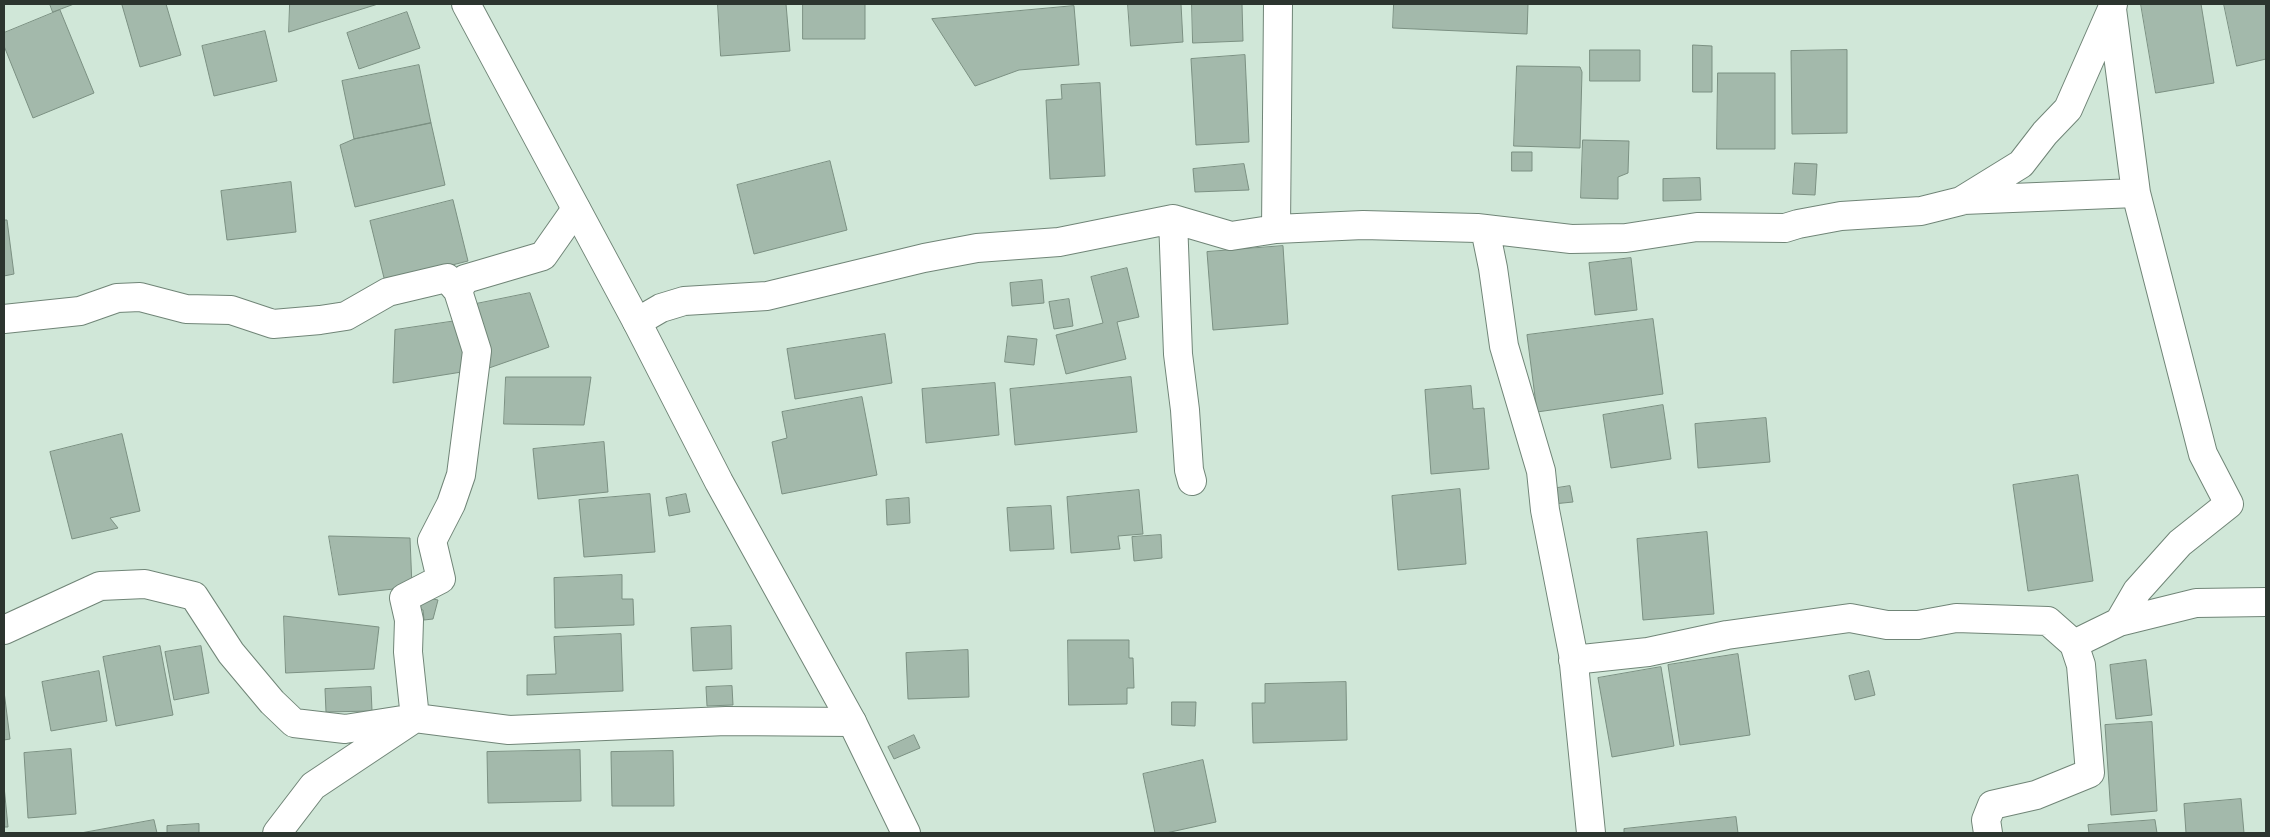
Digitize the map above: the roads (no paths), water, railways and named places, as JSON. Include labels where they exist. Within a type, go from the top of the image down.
[{"type":"street","points":[[466,4],[637,322],[718,482],[852,722],[906,833]]},
{"type":"street","points":[[1276,229],[1278,4]]},
{"type":"street","points":[[2112,6],[2136,193],[2203,454],[2229,504],[2180,542],[2138,591],[2119,622]]},
{"type":"street","points":[[1961,200],[2021,164],[2045,133],[2068,109],[2112,6]]},
{"type":"street","points":[[637,322],[661,308],[684,300],[767,296],[924,258],[977,248],[1059,242],[1173,219],[1231,236],[1276,229],[1363,225],[1431,225],[1571,239],[1626,238],[1697,227],[1785,228],[1841,216],[1921,211],[1961,200],[2136,193]]},
{"type":"street","points":[[458,291],[465,279],[543,256],[576,209]]},
{"type":"street","points":[[1173,219],[1178,354],[1186,410],[1189,470],[1192,481]]},
{"type":"street","points":[[1485,229],[1493,268],[1504,346],[1541,471],[1545,510],[1573,660],[1591,833]]},
{"type":"street","points":[[4,320],[80,311],[117,298],[140,297],[186,309],[231,310],[273,324],[346,316],[388,292],[447,278],[458,291],[477,351],[461,475],[451,504],[432,542],[441,579],[404,598],[409,620],[408,652],[415,718]]},
{"type":"street","points":[[4,630],[100,586],[145,584],[194,596],[231,653],[272,702],[294,723],[345,729],[415,718],[509,730],[726,721],[852,722]]},
{"type":"street","points":[[2074,644],[2119,622],[2196,603],[2266,602]]},
{"type":"street","points":[[1573,660],[1648,652],[1727,635],[1850,618],[1887,625],[1918,624],[1956,618],[2048,621],[2074,644],[2081,665],[2090,773],[2036,795],[1992,805],[1986,820],[1988,833]]},
{"type":"street","points":[[277,833],[313,786],[415,718]]}]
